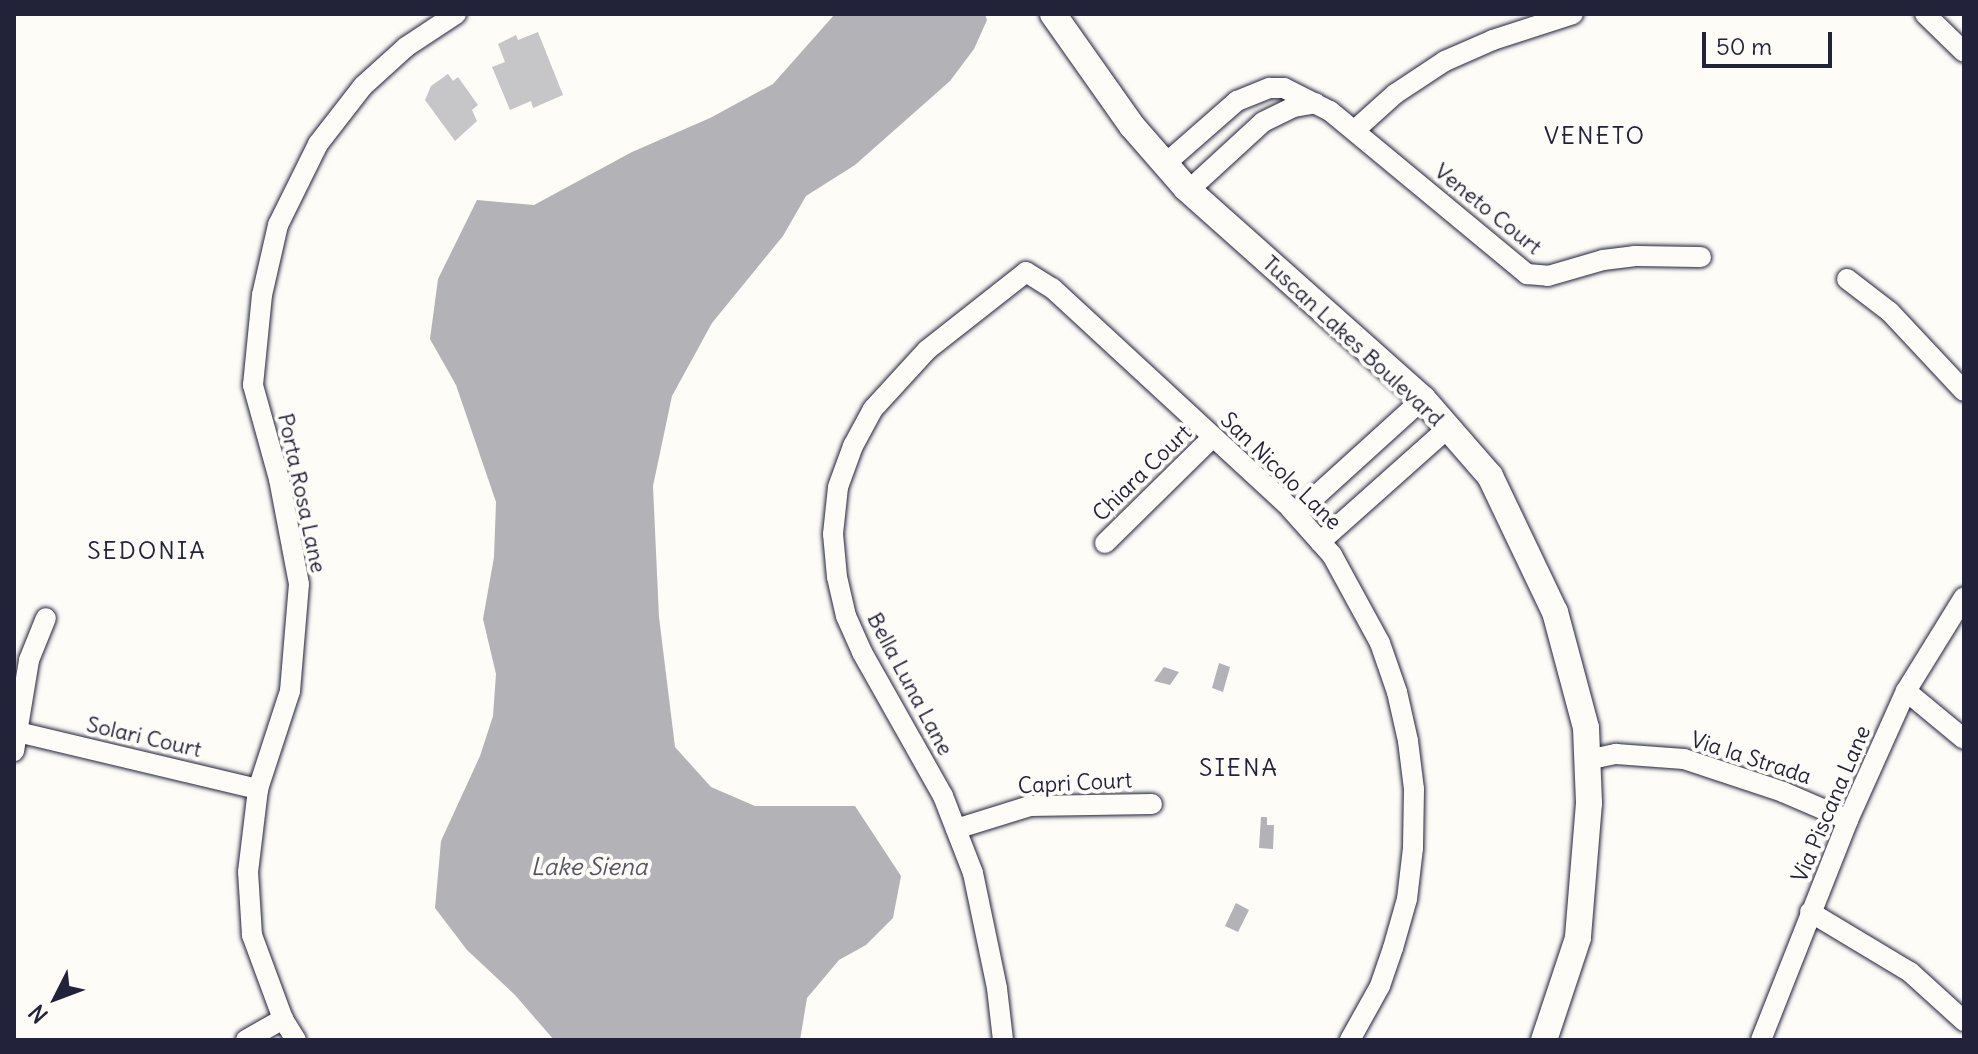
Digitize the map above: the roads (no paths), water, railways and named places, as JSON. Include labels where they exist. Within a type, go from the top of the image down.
[{"type":"street","name":"Porta Rosa Lane","points":[[296,1040],[283,1019],[252,935],[248,872],[258,789],[290,691],[299,584],[279,479],[253,385],[262,295],[278,225],[318,144],[363,86],[406,47],[456,14]]},
{"type":"street","name":"Tuscan Lakes Boulevard","points":[[1053,14],[1098,82],[1189,190],[1423,399],[1490,476],[1555,612],[1586,728],[1589,803],[1578,938],[1544,1040]]},
{"type":"street","points":[[1355,130],[1395,94],[1445,61],[1493,40],[1573,14]]},
{"type":"street","points":[[1925,14],[1964,52]]},
{"type":"street","name":"Veneto Court","points":[[1165,164],[1225,109],[1250,94],[1284,88],[1316,103],[1355,130],[1527,274],[1548,276],[1603,260],[1634,256],[1701,257]]},
{"type":"street","points":[[1189,190],[1263,122],[1294,107],[1316,103]]},
{"type":"street","name":"San Nicolo Lane","points":[[1026,272],[1052,288],[1296,514],[1320,542],[1359,599],[1380,643],[1397,692],[1414,789],[1407,899],[1380,986],[1350,1040]]},
{"type":"street","name":"Bella Luna Lane","points":[[1003,1040],[997,988],[973,873],[943,796],[862,652],[846,616],[837,577],[833,534],[838,487],[860,434],[898,378],[927,350],[1026,272]]},
{"type":"street","points":[[1847,279],[1890,312],[1964,391]]},
{"type":"street","points":[[1296,514],[1423,399]]},
{"type":"street","points":[[1320,542],[1448,428]]},
{"type":"street","name":"Chiara Court","points":[[1105,543],[1213,437]]},
{"type":"street","points":[[1359,458],[1384,485]]},
{"type":"street","name":"Via Piscana Lane","points":[[1761,1040],[1848,820],[1906,691],[1964,597]]},
{"type":"street","points":[[16,742],[29,660],[46,618]]},
{"type":"street","points":[[1906,691],[1964,739]]},
{"type":"street","name":"Solari Court","points":[[16,742],[258,789]]},
{"type":"street","name":"Via la Strada","points":[[1587,760],[1616,754],[1684,759],[1783,792],[1848,820]]},
{"type":"street","name":"Capri Court","points":[[956,829],[1030,806],[1152,804]]},
{"type":"street","points":[[1810,912],[1910,972],[1964,1021]]},
{"type":"street","points":[[246,1040],[283,1019]]},
{"type":"water","name":"Lake Siena","points":[[835,14],[985,14],[987,20],[974,49],[950,81],[855,165],[806,196],[783,236],[712,323],[672,396],[653,486],[659,617],[675,747],[711,787],[755,806],[855,806],[901,876],[893,918],[866,945],[839,960],[807,998],[800,1040],[554,1040],[515,995],[467,950],[435,908],[441,841],[480,756],[493,716],[496,674],[483,619],[494,557],[496,502],[456,385],[430,339],[438,279],[477,200],[534,205],[632,152],[710,118],[773,84]]},
{"type":"water","points":[[1219,663],[1230,667],[1223,692],[1212,688]]},
{"type":"water","points":[[1164,667],[1179,672],[1170,685],[1154,681]]},
{"type":"water","points":[[1261,817],[1267,817],[1267,825],[1274,825],[1273,849],[1259,848]]},
{"type":"water","points":[[1236,903],[1249,910],[1238,932],[1225,926]]},
{"type":"district","name":"VENETO","points":[[1595,136]]},
{"type":"district","name":"SEDONIA","points":[[147,551]]},
{"type":"district","name":"SIENA","points":[[1239,768]]}]
